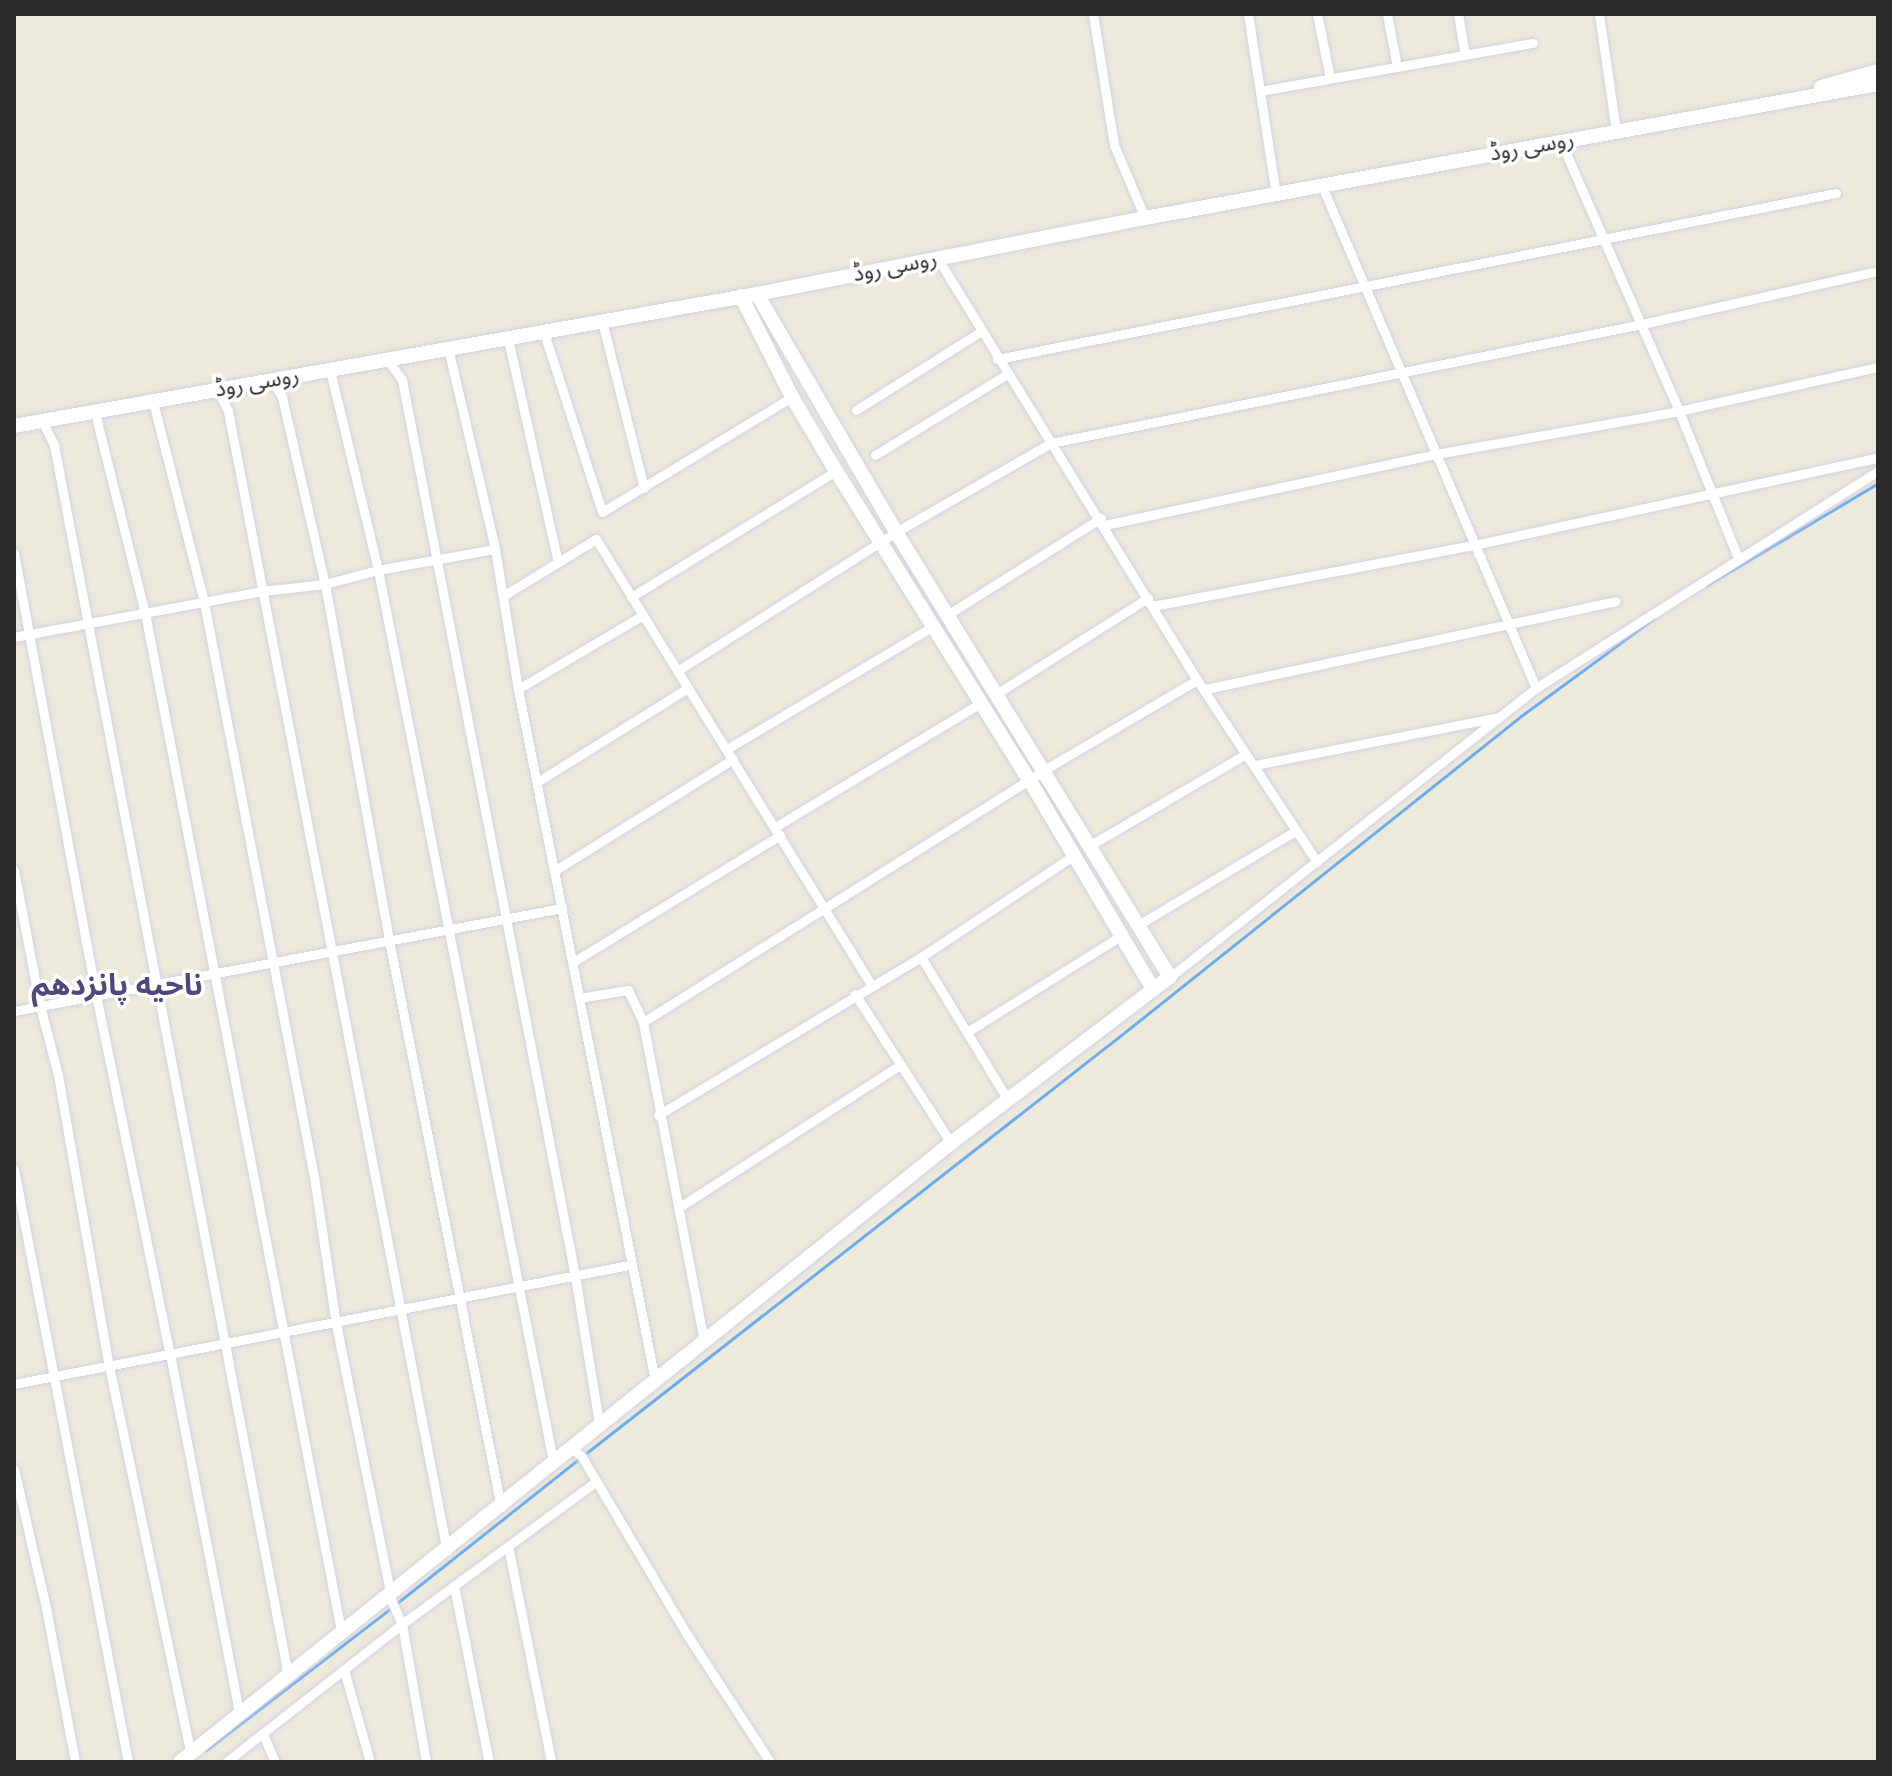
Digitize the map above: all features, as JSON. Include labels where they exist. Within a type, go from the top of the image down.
[{"type":"street","points":[[1093,14],[1114,145],[1145,218]]},
{"type":"street","points":[[1248,14],[1276,195]]},
{"type":"street","points":[[1317,14],[1330,78]]},
{"type":"street","points":[[1387,14],[1397,67]]},
{"type":"street","points":[[1458,14],[1465,55]]},
{"type":"street","points":[[1599,14],[1616,131]]},
{"type":"street","points":[[1260,91],[1533,43]]},
{"type":"street","name":"روسی روڈ","points":[[1775,101],[1878,71]]},
{"type":"street","name":"روسی روڈ","points":[[14,426],[757,294],[1145,218],[1878,84]]},
{"type":"street","points":[[1561,142],[1642,324],[1738,558]]},
{"type":"street","points":[[1322,186],[1536,688]]},
{"type":"street","points":[[997,359],[1836,193]]},
{"type":"street","points":[[938,259],[980,332],[1103,522],[1197,680],[1206,689],[1317,862]]},
{"type":"street","points":[[677,671],[896,532],[1051,443],[1642,324],[1872,272]]},
{"type":"street","points":[[757,294],[896,532],[1170,977]]},
{"type":"street","points":[[741,296],[792,397],[979,704],[1030,781],[1153,989]]},
{"type":"street","points":[[602,321],[644,488]]},
{"type":"street","points":[[543,330],[602,512],[792,397]]},
{"type":"street","points":[[856,410],[980,332]]},
{"type":"street","points":[[508,339],[558,562]]},
{"type":"street","points":[[448,348],[495,549],[518,689],[629,1265],[655,1380]]},
{"type":"street","points":[[387,359],[402,380],[575,1276],[599,1422]]},
{"type":"street","points":[[947,615],[1103,522],[1436,454],[1679,411],[1878,367]]},
{"type":"street","points":[[330,370],[378,570],[446,930],[553,1461]]},
{"type":"street","points":[[875,455],[1007,374]]},
{"type":"street","points":[[271,379],[282,397],[325,584],[389,940],[501,1507]]},
{"type":"street","points":[[217,390],[228,411],[447,1551]]},
{"type":"street","points":[[153,402],[204,602],[314,1177],[336,1324],[393,1601],[402,1624],[426,1762]]},
{"type":"street","points":[[95,413],[145,613],[212,974],[341,1631]]},
{"type":"street","points":[[42,421],[54,445],[288,1675]]},
{"type":"street","points":[[996,694],[1151,602],[1474,545],[1878,458]]},
{"type":"street","points":[[631,597],[836,471]]},
{"type":"street","points":[[14,870],[40,1006],[58,1075],[109,1366],[186,1758],[341,1631],[393,1601],[553,1461],[574,1449],[599,1422],[704,1342],[951,1143],[1170,977],[1536,688],[1878,471]]},
{"type":"street","points":[[503,596],[596,539],[872,986]]},
{"type":"street","points":[[14,637],[262,591],[325,584],[378,570],[495,549]]},
{"type":"street","points":[[14,553],[96,995],[170,1354],[239,1714]]},
{"type":"street","points":[[1206,689],[1616,601]]},
{"type":"street","points":[[518,689],[643,615]]},
{"type":"street","points":[[727,749],[933,626]]},
{"type":"street","points":[[643,1022],[1044,770],[1197,680]]},
{"type":"street","points":[[537,782],[688,688]]},
{"type":"street","points":[[573,962],[979,704]]},
{"type":"street","points":[[1255,765],[1501,716]]},
{"type":"street","points":[[1089,846],[1246,754]]},
{"type":"street","points":[[554,871],[733,759]]},
{"type":"street","points":[[1138,925],[1295,831]]},
{"type":"street","points":[[658,1115],[921,957],[1073,856]]},
{"type":"street","points":[[14,1011],[562,908]]},
{"type":"street","points":[[967,1032],[1122,935]]},
{"type":"street","points":[[921,957],[1008,1100]]},
{"type":"street","points":[[579,998],[628,990],[643,1022],[658,1115],[704,1342]]},
{"type":"street","points":[[855,994],[951,1143]]},
{"type":"street","points":[[678,1208],[900,1065]]},
{"type":"street","points":[[14,1169],[128,1762]]},
{"type":"street","points":[[14,1384],[401,1312],[629,1265]]},
{"type":"street","points":[[574,1449],[686,1633],[770,1762]]},
{"type":"street","points":[[14,1469],[75,1762]]},
{"type":"street","points":[[226,1762],[594,1478]]},
{"type":"street","points":[[508,1546],[551,1762]]},
{"type":"street","points":[[454,1586],[489,1762]]},
{"type":"street","points":[[344,1670],[370,1762]]},
{"type":"street","points":[[263,1734],[275,1762]]},
{"type":"waterway","points":[[1707,585],[1878,483]]},
{"type":"waterway","points":[[585,1454],[1130,1028],[1521,716],[1653,619]]},
{"type":"waterway","points":[[397,1603],[579,1459]]},
{"type":"waterway","points":[[206,1750],[391,1608]]},
{"type":"district","name":"ناحیه پانزدهم","points":[[117,985]]}]
